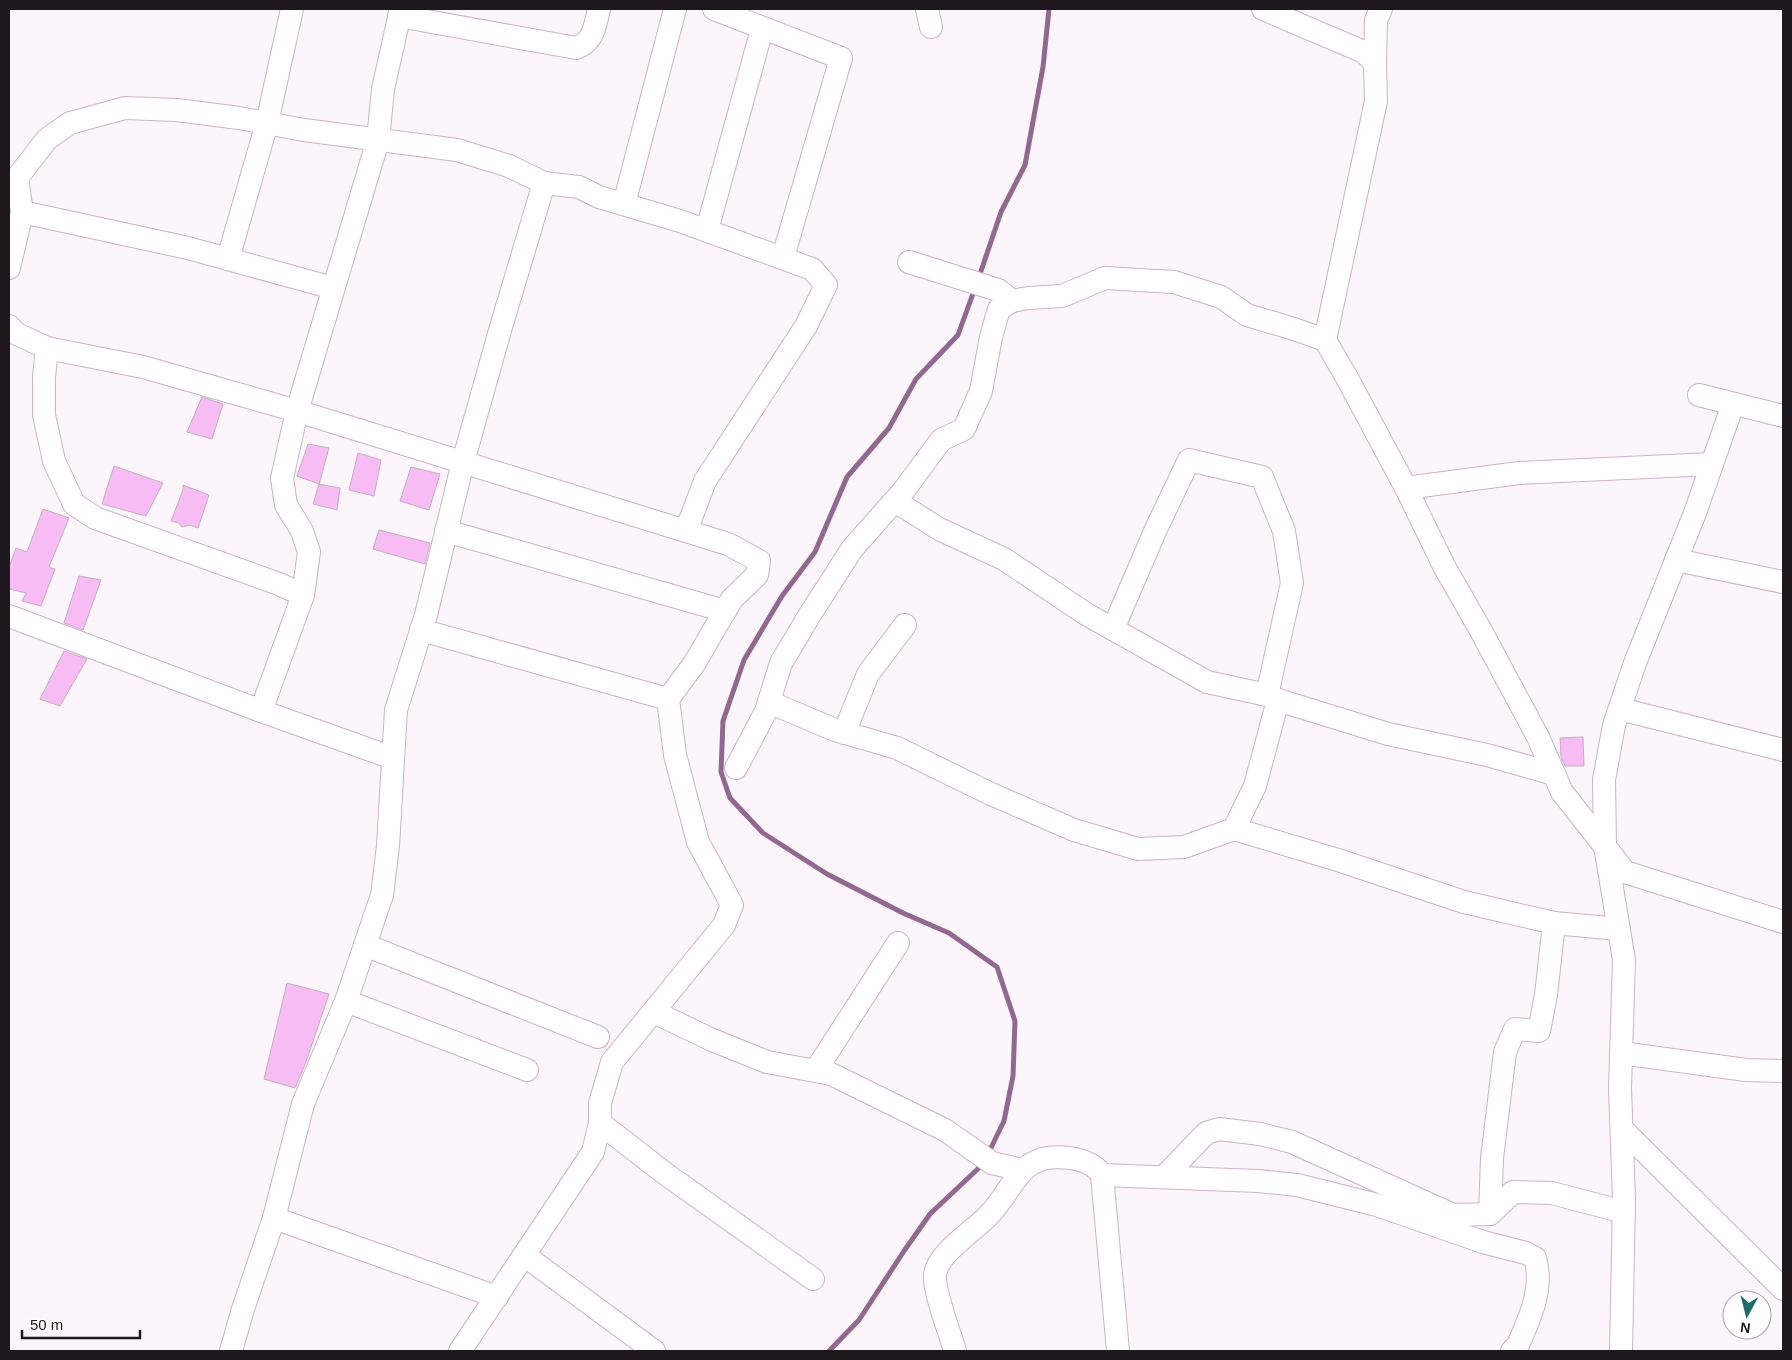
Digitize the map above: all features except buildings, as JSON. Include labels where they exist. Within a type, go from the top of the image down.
[{"type":"street","points":[[228,259],[267,123],[289,9]]},
{"type":"street","points":[[261,711],[303,595],[308,552],[302,531],[286,505],[282,478],[297,411],[378,140],[383,89],[400,12],[576,48],[584,46],[593,35],[599,9]]},
{"type":"street","points":[[624,204],[675,9]]},
{"type":"street","points":[[714,9],[841,58],[782,257]]},
{"type":"street","points":[[1263,9],[1364,52],[1375,63]]},
{"type":"street","points":[[1325,340],[1376,101],[1376,20],[1381,9]]},
{"type":"street","points":[[707,230],[762,29]]},
{"type":"street","points":[[9,268],[22,212],[13,174],[47,140],[70,124],[124,108],[177,110],[457,150],[509,166],[544,183],[580,187],[600,197],[707,230],[812,268],[826,286],[806,326],[705,481],[686,531]]},
{"type":"street","points":[[231,1351],[243,1309],[274,1218],[303,1104],[346,1001],[382,895],[388,846],[396,710],[421,630],[463,462],[544,183]]},
{"type":"street","points":[[22,212],[188,248],[333,288]]},
{"type":"street","points":[[909,262],[998,290],[1012,301]]},
{"type":"street","points":[[736,768],[766,710],[781,663],[852,549],[895,501],[941,440],[964,429],[981,391],[991,337],[999,309],[1012,301],[1062,296],[1105,278],[1174,282],[1221,297],[1247,315],[1325,340],[1406,488],[1445,568],[1538,737],[1562,792],[1625,872],[1783,922]]},
{"type":"street","points":[[9,326],[15,333],[47,348],[143,367],[297,411],[728,544],[759,561],[757,575],[732,600],[694,664],[668,699],[675,755],[698,842],[732,905],[724,925],[612,1062],[600,1103],[600,1123],[592,1152],[460,1351]]},
{"type":"street","points":[[47,348],[44,377],[44,415],[54,461],[74,504],[95,518],[279,584],[303,595]]},
{"type":"street","points":[[1699,395],[1783,416]]},
{"type":"street","points":[[1621,1351],[1624,1212],[1620,1088],[1624,960],[1605,846],[1604,780],[1614,725],[1635,663],[1695,513],[1733,404]]},
{"type":"street","points":[[1113,629],[1156,529],[1189,460],[1262,477],[1284,531],[1292,583],[1272,698],[1254,786],[1234,829]]},
{"type":"street","points":[[1406,488],[1519,472],[1586,471],[1712,464]]},
{"type":"street","points":[[895,501],[939,529],[1004,559],[1086,614],[1207,682],[1272,698],[1388,734],[1487,755],[1554,774]]},
{"type":"street","points":[[446,530],[725,611]]},
{"type":"street","points":[[1676,560],[1783,582]]},
{"type":"street","points":[[9,616],[261,711],[394,758]]},
{"type":"street","points":[[844,733],[868,674],[905,625]]},
{"type":"street","points":[[421,630],[668,699]]},
{"type":"street","points":[[769,702],[844,733],[896,748],[991,794],[1074,830],[1138,849],[1184,847],[1234,829],[1338,860],[1464,902],[1554,924],[1619,928]]},
{"type":"street","points":[[1620,709],[1783,750]]},
{"type":"street","points":[[1490,1214],[1492,1158],[1505,1052],[1516,1029],[1539,1031],[1554,924]]},
{"type":"street","points":[[816,1070],[898,943]]},
{"type":"street","points":[[365,945],[598,1038]]},
{"type":"street","points":[[346,1001],[527,1070]]},
{"type":"street","points":[[654,1012],[710,1039],[767,1062],[816,1070],[850,1082],[944,1130],[992,1163],[1022,1170]]},
{"type":"street","points":[[1621,1053],[1746,1070],[1783,1071]]},
{"type":"street","points":[[600,1123],[662,1172],[813,1279]]},
{"type":"street","points":[[1165,1176],[1206,1132],[1219,1129],[1260,1134],[1292,1142],[1453,1215],[1490,1214],[1513,1192],[1552,1193],[1624,1212]]},
{"type":"street","points":[[1622,1129],[1783,1289]]},
{"type":"street","points":[[956,1351],[936,1287],[935,1272],[942,1259],[990,1215],[1022,1170],[1040,1160],[1061,1157],[1080,1159],[1098,1168],[1102,1175],[1118,1351]]},
{"type":"street","points":[[1102,1175],[1165,1176],[1297,1185],[1377,1205],[1483,1242],[1526,1253],[1536,1258],[1538,1268],[1536,1298],[1518,1345],[1512,1351]]},
{"type":"street","points":[[274,1218],[497,1296]]},
{"type":"street","points":[[524,1255],[654,1351]]},
{"type":"waterway","points":[[979,277],[1001,212],[1025,165],[1043,67],[1049,9]]},
{"type":"waterway","points":[[975,288],[958,335],[916,379],[889,428],[847,477],[815,552],[782,596],[744,660],[723,721],[721,772],[730,798],[763,833],[827,874],[903,913],[949,933],[997,967],[1015,1021],[1013,1076],[1004,1121],[988,1154]]},
{"type":"waterway","points":[[829,1351],[859,1320],[930,1214],[983,1164]]}]
